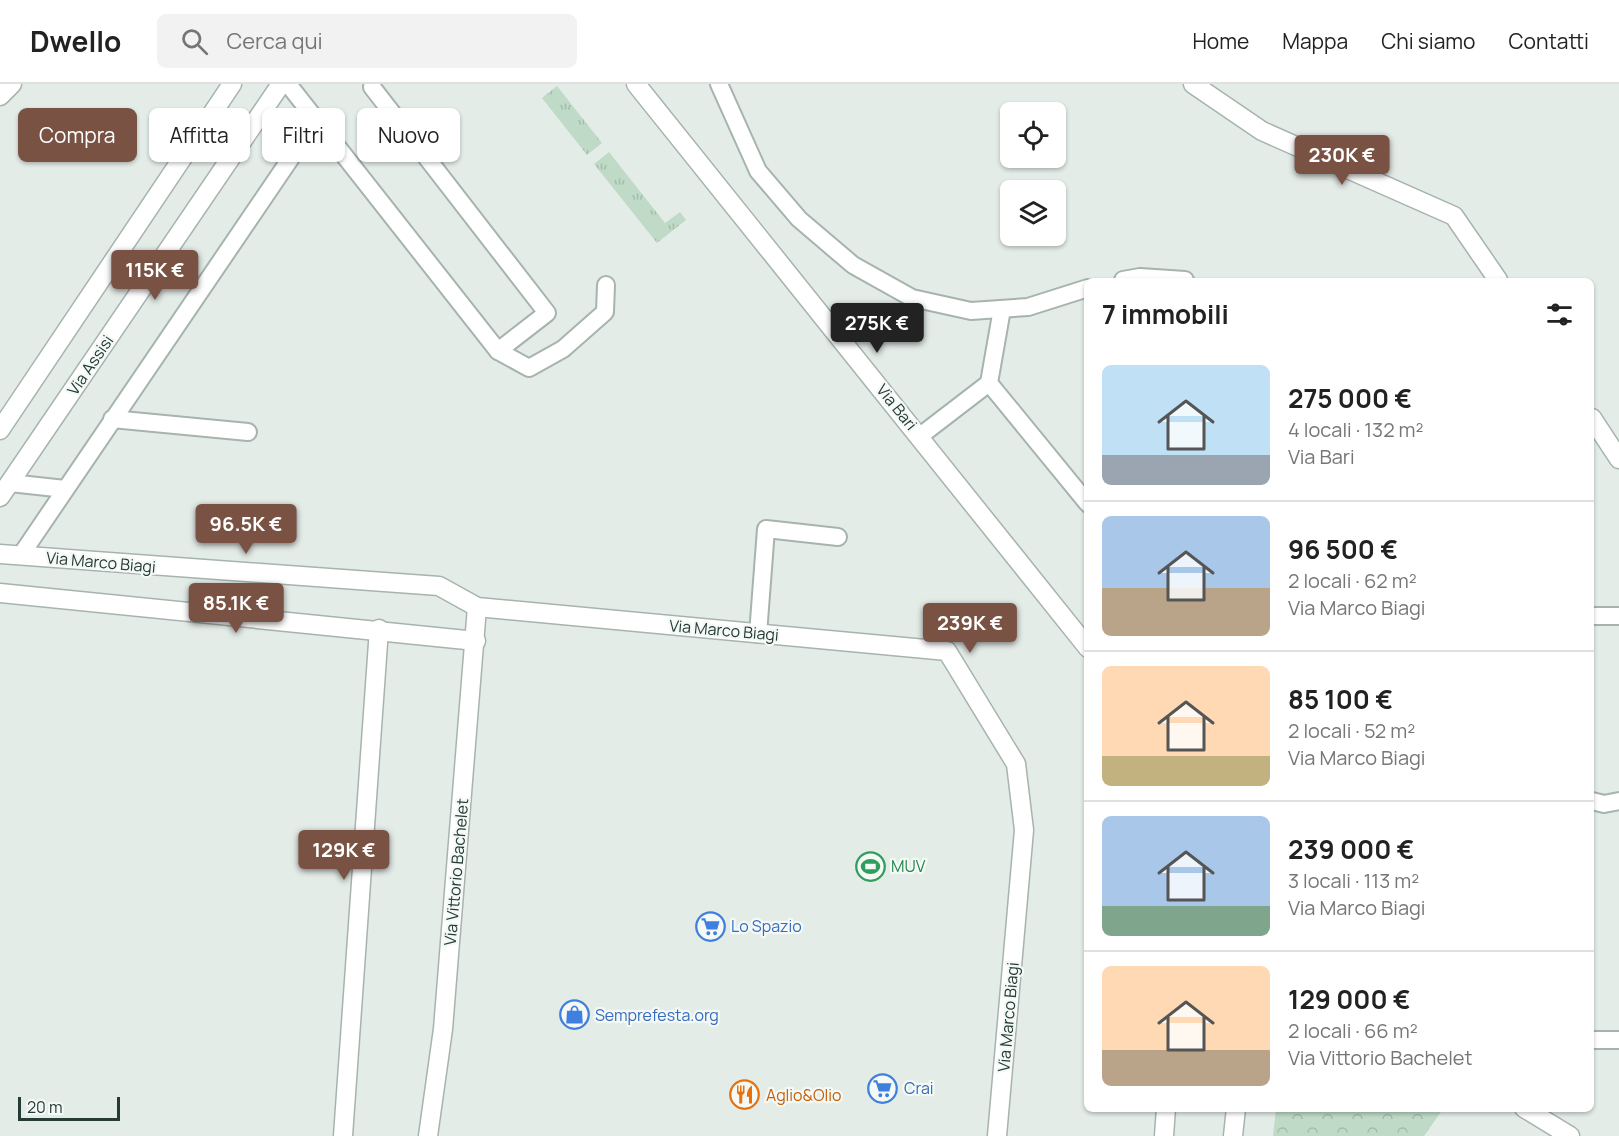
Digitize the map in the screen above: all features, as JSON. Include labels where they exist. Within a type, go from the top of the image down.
[{"type":"street","points":[[0,96],[12,84]]},
{"type":"street","points":[[0,430],[232,84]]},
{"type":"street","name":"Via Assisi","points":[[5,490],[281,84]]},
{"type":"street","name":"Via Bari","points":[[636,84],[1084,643]]},
{"type":"street","points":[[1193,84],[1262,130],[1454,216],[1497,278]]},
{"type":"street","points":[[1594,421],[1619,459]]},
{"type":"street","name":"Via Marco Biagi","points":[[0,554],[439,586],[477,607],[947,651],[1016,764],[1024,830],[997,1136]]},
{"type":"street","points":[[0,594],[379,629],[476,641]]},
{"type":"street","name":"Via Vittorio Bachelet","points":[[428,1136],[443,1029],[477,607]]},
{"type":"street","points":[[344,1136],[379,629]]},
{"type":"street","points":[[1164,1136],[1166,1112]]},
{"type":"street","points":[[1233,1136],[1236,1112]]},
{"type":"street","points":[[1531,1112],[1570,1136]]},
{"type":"lane","points":[[288,84],[306,108]]},
{"type":"lane","points":[[719,84],[758,171],[799,219],[854,265],[912,298],[971,311],[1028,307],[1084,289]]},
{"type":"lane","points":[[372,87],[547,313],[498,351]]},
{"type":"lane","points":[[345,158],[498,351],[529,368],[563,349],[605,312],[606,285]]},
{"type":"lane","points":[[21,555],[288,162]]},
{"type":"lane","points":[[1134,278],[1155,278]]},
{"type":"lane","points":[[920,436],[989,383],[1002,309]]},
{"type":"lane","points":[[989,383],[1084,499]]},
{"type":"lane","points":[[112,419],[248,432]]},
{"type":"lane","points":[[5,490],[65,489]]},
{"type":"lane","points":[[758,633],[766,529],[838,537]]},
{"type":"lane","points":[[1594,616],[1619,616]]},
{"type":"lane","points":[[1594,802],[1604,804],[1619,801]]},
{"type":"lane","points":[[1594,1040],[1619,1040]]},
{"type":"green space","points":[[557,86],[602,143],[587,155],[542,98]]},
{"type":"green space","points":[[609,152],[665,223],[680,212],[686,220],[657,243],[594,164]]},
{"type":"green space","points":[[1276,1112],[1441,1112],[1424,1136],[1273,1136]]},
{"type":"place","name":"MUV","points":[[870,866]]},
{"type":"place","name":"Lo Spazio","points":[[710,926]]},
{"type":"place","name":"Semprefesta.org","points":[[574,1015]]},
{"type":"place","name":"Crai","points":[[883,1088]]},
{"type":"place","name":"Aglio&Olio","points":[[745,1095]]}]
